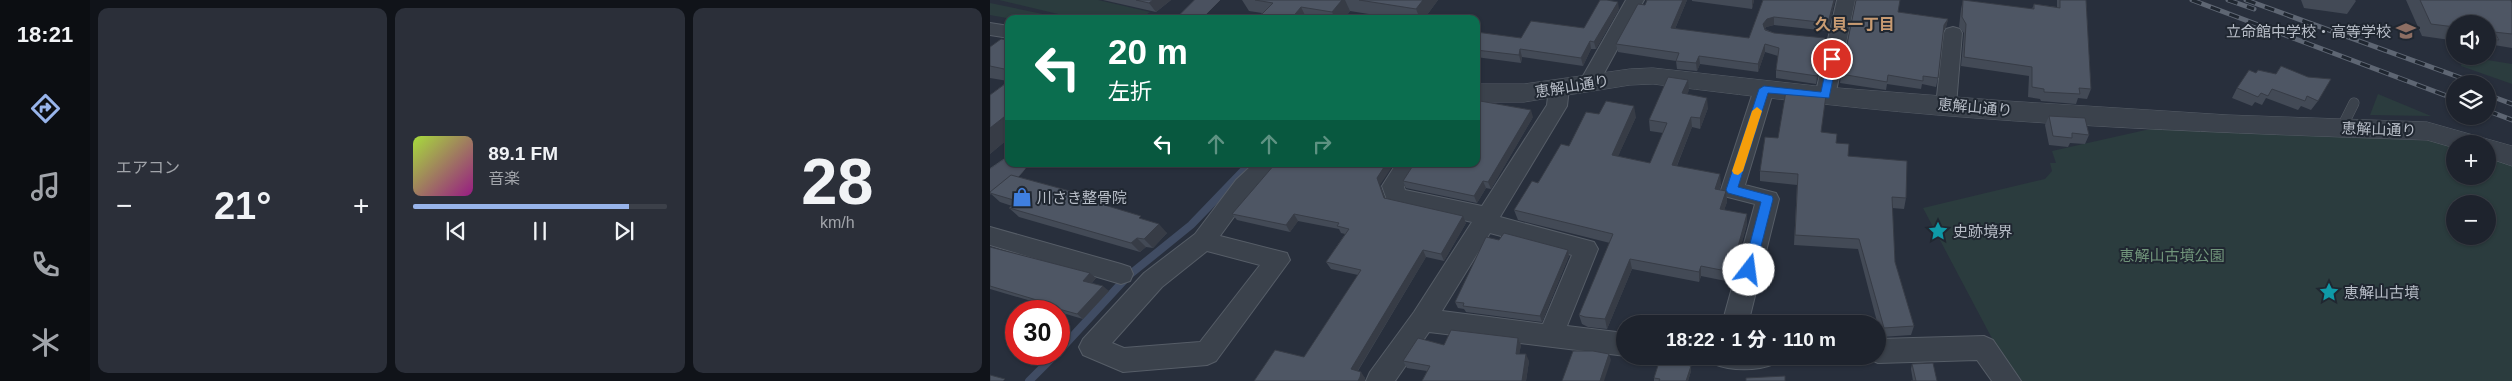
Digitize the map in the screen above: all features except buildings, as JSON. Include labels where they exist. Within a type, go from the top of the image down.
[{"type":"main road","points":[[1192,15],[1209,0]]},
{"type":"main road","points":[[990,184],[1011,167]]},
{"type":"street","points":[[1589,83],[1600,67],[1635,0]]},
{"type":"street","points":[[1825,96],[1827,39],[1846,0]]},
{"type":"street","points":[[990,29],[1005,31]]},
{"type":"street","points":[[1946,105],[1952,33]]},
{"type":"street","name":"恵解山通り","points":[[1480,93],[1524,93],[1630,77],[1653,76],[1825,96],[2129,118],[2426,131],[2446,136]]},
{"type":"street","points":[[1379,381],[1423,320],[1557,106],[1560,88]]},
{"type":"street","points":[[1737,315],[1768,199],[1732,190],[1764,89]]},
{"type":"street","points":[[2496,151],[2512,156]]},
{"type":"street","points":[[1203,241],[1278,260],[1207,353],[1123,360],[1092,347],[1153,280],[1203,241],[1244,186],[1263,167]]},
{"type":"street","points":[[1406,167],[1393,186],[1396,197],[1485,219],[1586,249],[1550,336]]},
{"type":"street","points":[[990,236],[1121,274]]},
{"type":"street","points":[[1423,320],[1616,344]]},
{"type":"street","points":[[1886,352],[1984,348],[2008,381]]},
{"type":"lane","points":[[2342,128],[2354,103]]},
{"type":"green space","points":[[999,0],[1098,0],[1150,12],[1146,15],[1062,15]]},
{"type":"green space","points":[[990,3],[1048,15],[1005,15],[1005,18],[990,15]]},
{"type":"green space","points":[[2496,61],[2512,64],[2512,84],[2496,78],[2496,75],[2486,75],[2461,66],[2496,65]]},
{"type":"green space","points":[[2378,94],[2431,116],[2370,115]]},
{"type":"green space","name":"恵解山古墳公園","points":[[2159,127],[2436,141],[2446,144],[2446,185],[2496,185],[2496,160],[2512,165],[2512,381],[2022,381],[1996,346],[1923,208],[2045,179],[2052,171],[2050,163],[2056,163],[2052,151]]},
{"type":"waterway","points":[[1242,173],[1247,167]]},
{"type":"waterway","points":[[1070,339],[1128,276],[1191,225],[1243,171]]},
{"type":"waterway","points":[[1029,381],[1045,365]]},
{"type":"railway","points":[[2192,0],[2446,96]]},
{"type":"railway","points":[[2228,0],[2254,9]]},
{"type":"railway","points":[[2246,0],[2453,75]]},
{"type":"railway","points":[[2496,98],[2512,104]]},
{"type":"railway","points":[[2496,114],[2512,120]]},
{"type":"slow traffic","points":[[1738,171],[1757,111]]},
{"type":"place","name":"立命館中学校・高等学校","points":[[2406,31]]},
{"type":"place","name":"川さき整骨院","points":[[1022,197]]},
{"type":"place","name":"史跡境界","points":[[1938,231]]},
{"type":"place","name":"恵解山古墳","points":[[2329,292]]},
{"type":"district","name":"久貝一丁目","points":[[1855,24]]},
{"type":"route","points":[[1749,270],[1768,199],[1732,190],[1764,89],[1825,96],[1832,59]]}]
